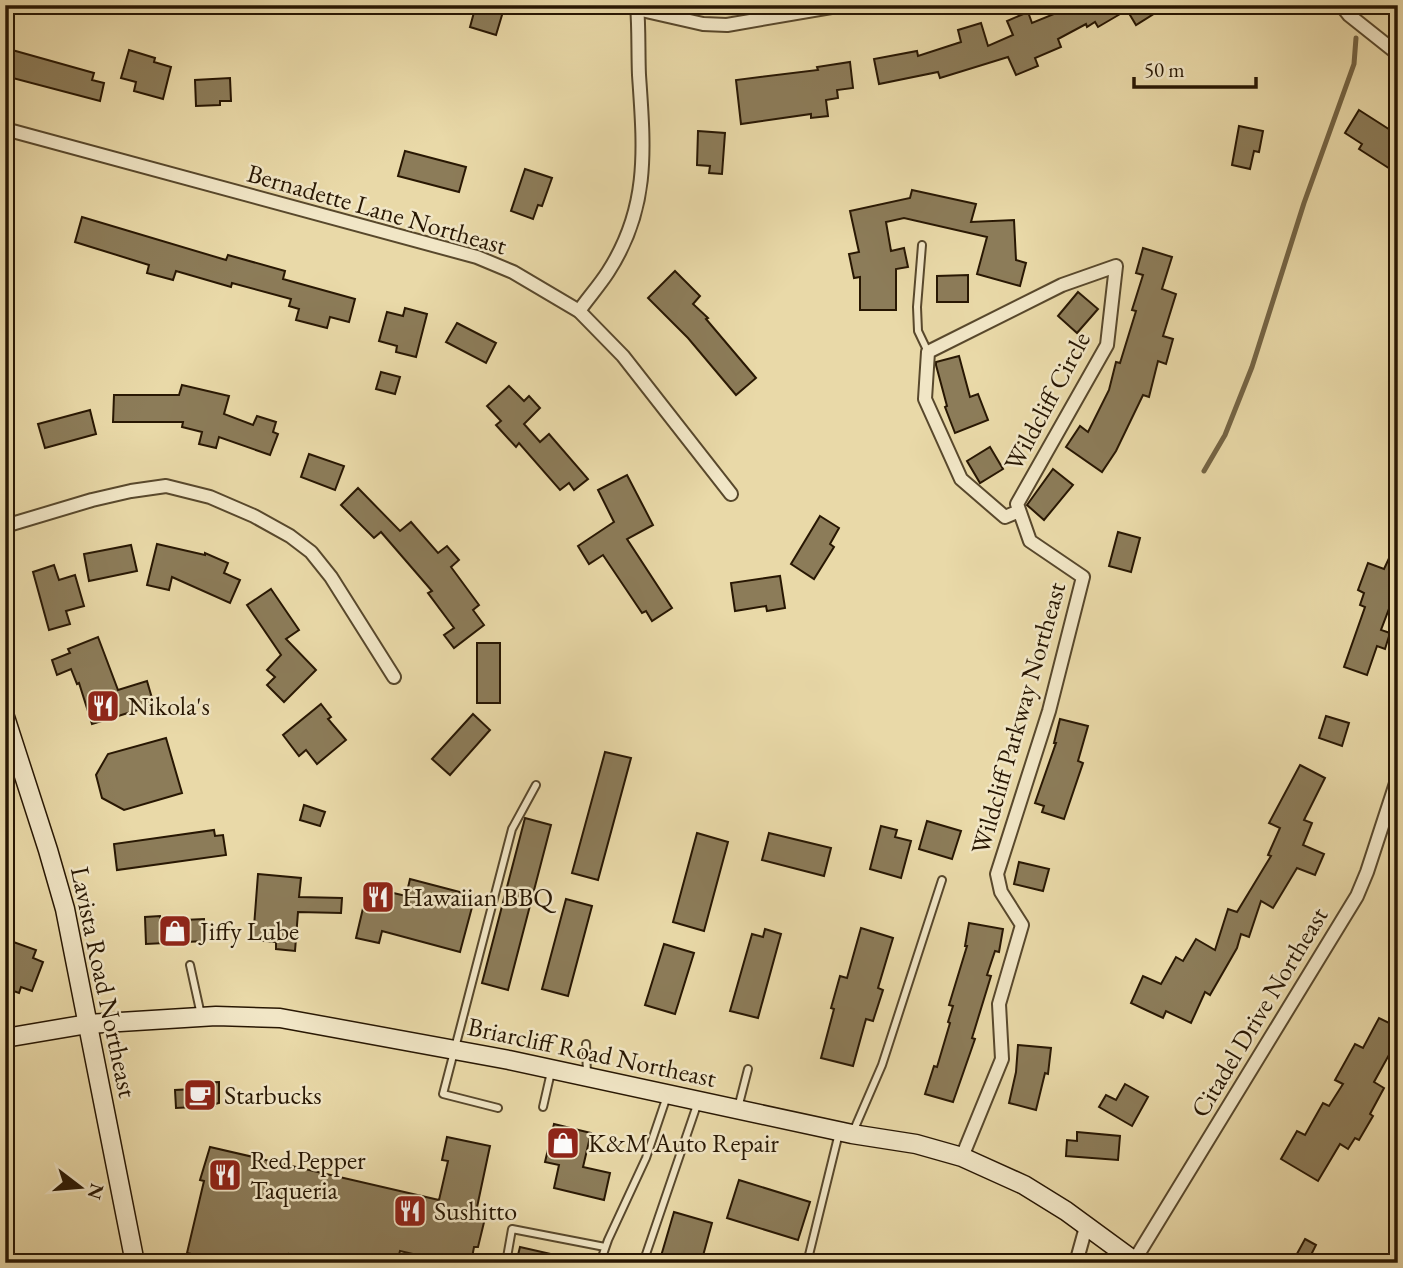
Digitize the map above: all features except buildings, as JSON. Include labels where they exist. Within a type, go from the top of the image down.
[{"type":"main road","name":"Lavista Road Northeast","points":[[5,717],[65,909],[135,1263]]},
{"type":"main road","name":"Briarcliff Road Northeast","points":[[5,1038],[88,1024],[202,1017],[280,1018],[454,1050],[846,1133],[916,1144],[962,1157],[1024,1185],[1136,1262]]},
{"type":"street","points":[[579,311],[608,273],[622,247],[640,192],[644,162],[644,126],[637,7],[703,24],[727,25],[843,5]]},
{"type":"street","points":[[1341,5],[1349,15],[1398,54]]},
{"type":"street","name":"Bernadette Lane Northeast","points":[[5,129],[477,257],[513,272],[579,311],[622,356],[731,494]]},
{"type":"street","name":"Wildcliff Circle","points":[[928,352],[1062,285],[1116,266],[1107,345],[1017,505],[1019,511]]},
{"type":"street","points":[[928,352],[925,399],[961,479],[1005,517],[1019,511]]},
{"type":"street","points":[[5,526],[131,491],[166,486],[210,497],[254,516],[312,552],[331,577],[394,677]]},
{"type":"street","name":"Wildcliff Parkway Northeast","points":[[962,1157],[1002,1059],[999,1004],[1022,925],[1001,892],[998,874],[1049,712],[1083,578],[1030,541],[1019,511]]},
{"type":"street","name":"Citadel Drive Northeast","points":[[1136,1262],[1357,896],[1398,777]]},
{"type":"street","points":[[1076,1263],[1086,1227]]},
{"type":"lane","points":[[922,245],[918,331],[928,352]]},
{"type":"lane","points":[[498,1108],[443,1094],[512,829],[536,785]]},
{"type":"lane","points":[[807,1263],[846,1133],[882,1065],[942,880]]},
{"type":"lane","points":[[190,965],[202,1017]]},
{"type":"lane","points":[[586,1044],[587,1078]]},
{"type":"lane","points":[[738,1110],[748,1069]]},
{"type":"lane","points":[[543,1107],[552,1070]]},
{"type":"lane","points":[[600,1263],[646,1158],[667,1094]]},
{"type":"lane","points":[[643,1263],[698,1101]]},
{"type":"lane","points":[[506,1263],[512,1229],[605,1247]]},
{"type":"shaded area","points":[[690,5],[789,5],[764,11],[726,14]]},
{"type":"waterway","points":[[1204,471],[1225,435],[1252,367],[1304,203],[1354,64],[1356,38]]},
{"type":"place","name":"Nikola's","points":[[103,706]]},
{"type":"place","name":"Hawaiian BBQ","points":[[378,897]]},
{"type":"place","name":"Jiffy Lube","points":[[175,931]]},
{"type":"place","name":"Starbucks","points":[[200,1095]]},
{"type":"place","name":"K&M Auto Repair","points":[[563,1143]]},
{"type":"place","name":"Red Pepper Taqueria","points":[[225,1175]]},
{"type":"place","name":"Sushitto","points":[[410,1211]]}]
